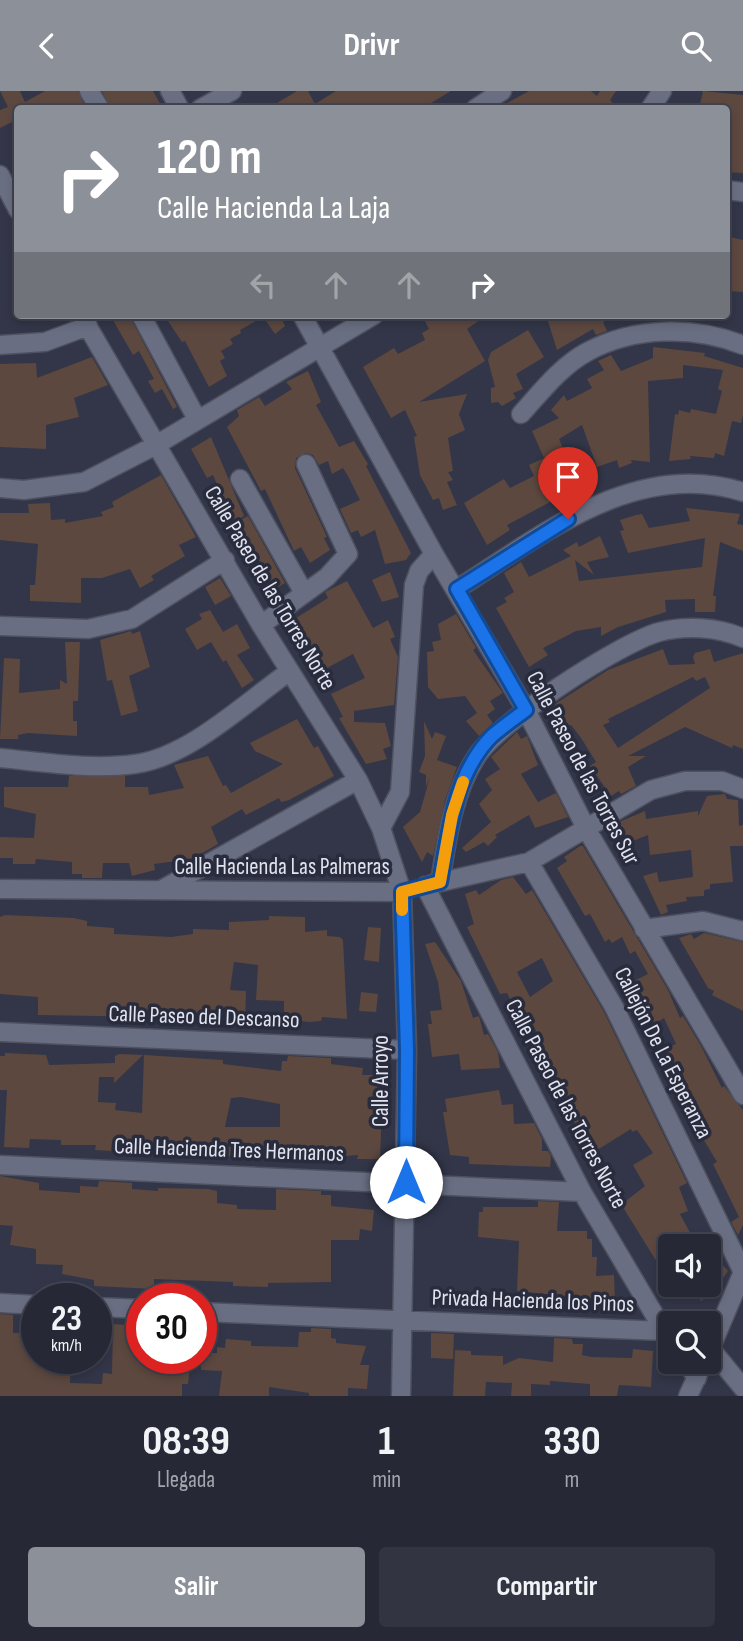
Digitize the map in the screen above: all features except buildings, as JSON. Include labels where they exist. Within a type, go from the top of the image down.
[{"type":"street","points":[[207,105],[232,91]]},
{"type":"street","points":[[481,105],[502,91]]},
{"type":"street","points":[[0,174],[12,204]]},
{"type":"street","points":[[143,319],[197,419]]},
{"type":"street","name":"Calle Paseo de las Torres Sur","points":[[304,319],[434,554],[526,710],[587,830],[743,1095]]},
{"type":"street","points":[[0,488],[24,490],[84,482],[156,445],[367,319]]},
{"type":"street","points":[[0,345],[46,342],[84,321]]},
{"type":"street","name":"Calle Paseo de las Torres Norte","points":[[84,321],[261,625],[358,781],[381,828],[402,892]]},
{"type":"street","points":[[521,414],[557,375],[587,352],[625,337],[667,330],[721,337],[743,345]]},
{"type":"street","points":[[261,625],[327,577],[348,554],[306,464]]},
{"type":"street","points":[[240,479],[304,593]]},
{"type":"street","points":[[457,589],[568,519],[610,499],[650,486],[695,483],[743,492]]},
{"type":"street","points":[[381,828],[400,792],[414,585],[419,571],[434,554]]},
{"type":"street","points":[[0,626],[88,629],[132,619],[225,561]]},
{"type":"street","points":[[433,884],[463,782],[475,758],[491,737],[526,710],[617,651],[659,632],[695,628],[743,638]]},
{"type":"street","points":[[0,758],[82,765],[135,764],[179,750],[290,671]]},
{"type":"street","name":"Calle Hacienda Las Palmeras","points":[[161,891],[358,781]]},
{"type":"street","name":"Calle Hacienda Las Palmeras","points":[[0,889],[402,892],[529,862],[651,790],[685,781],[722,781],[743,789]]},
{"type":"street","name":"Callejón De La Esperanza","points":[[529,862],[614,1007],[743,1272]]},
{"type":"street","name":"Calle Paseo de las Torres Norte","points":[[433,884],[582,1192],[658,1321]]},
{"type":"street","name":"Calle Arroyo","points":[[401,1396],[407,1050],[402,892]]},
{"type":"street","points":[[644,929],[703,921],[743,931]]},
{"type":"street","name":"Calle Paseo del Descanso","points":[[0,1033],[407,1050]]},
{"type":"street","name":"Calle Hacienda Tres Hermanos","points":[[0,1165],[582,1192]]},
{"type":"street","points":[[721,1323],[743,1272]]},
{"type":"street","points":[[0,1303],[21,1304]]},
{"type":"street","name":"Privada Hacienda los Pinos","points":[[217,1313],[658,1335]]},
{"type":"street","points":[[721,1372],[743,1388]]},
{"type":"street","points":[[688,1396],[698,1374]]},
{"type":"slow traffic","points":[[402,910],[402,892],[440,882],[452,815],[463,782]]},
{"type":"route","points":[[406,1182],[407,1050],[402,892],[440,882],[452,815],[463,782],[475,758],[491,737],[526,710],[457,589],[568,519]]}]
